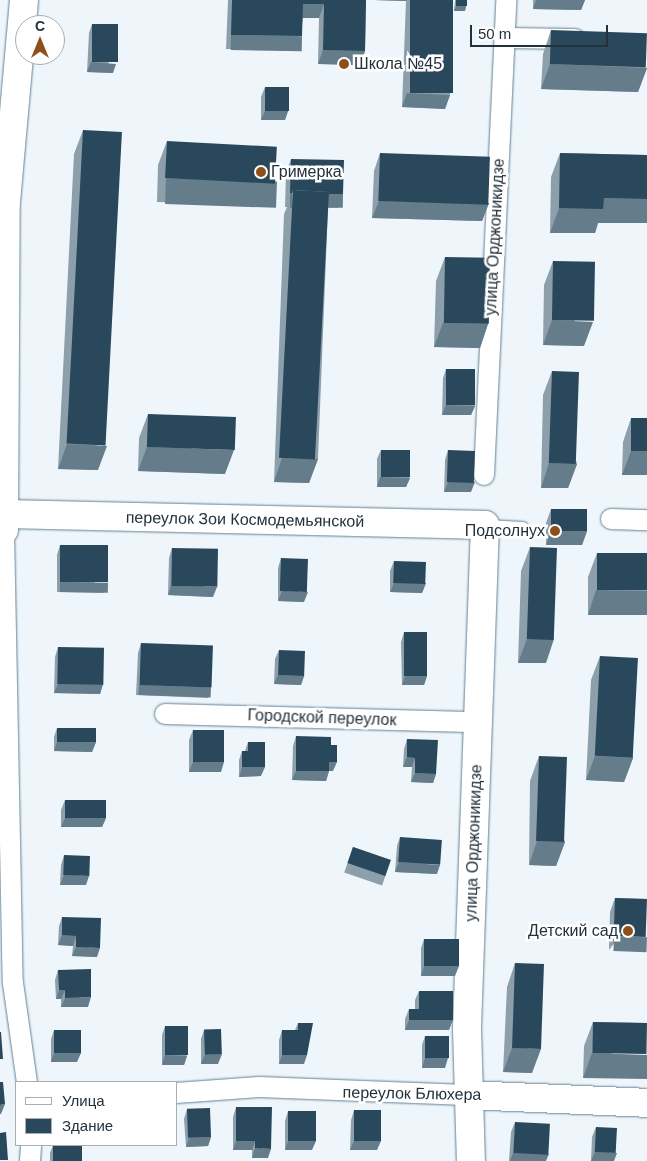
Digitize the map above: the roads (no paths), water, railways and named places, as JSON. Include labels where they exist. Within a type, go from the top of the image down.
[{"type":"street","points":[[24,0],[6,202],[3,524],[13,983],[27,1081]]},
{"type":"street","name":"улица Орджоникидзе","points":[[484,475],[506,0]]},
{"type":"street","points":[[504,38],[599,40]]},
{"type":"street","points":[[611,519],[647,520]]},
{"type":"street","name":"переулок Зои Космодемьянской","points":[[3,524],[485,525]]},
{"type":"street","name":"улица Орджоникидзе","points":[[471,1161],[468,1095],[485,525]]},
{"type":"street","name":"Городской переулок","points":[[165,714],[478,722]]},
{"type":"street","name":"переулок Блюхера","points":[[178,1093],[259,1087],[647,1103]]},
{"type":"street","points":[[30,1146],[30,1161]]},
{"type":"lane","points":[[485,525],[523,527]]},
{"type":"place","name":"Школа №45","points":[[344,64]]},
{"type":"place","name":"Гримерка","points":[[261,172]]},
{"type":"place","name":"Подсолнух","points":[[555,531]]},
{"type":"place","name":"Детский сад","points":[[628,931]]}]
